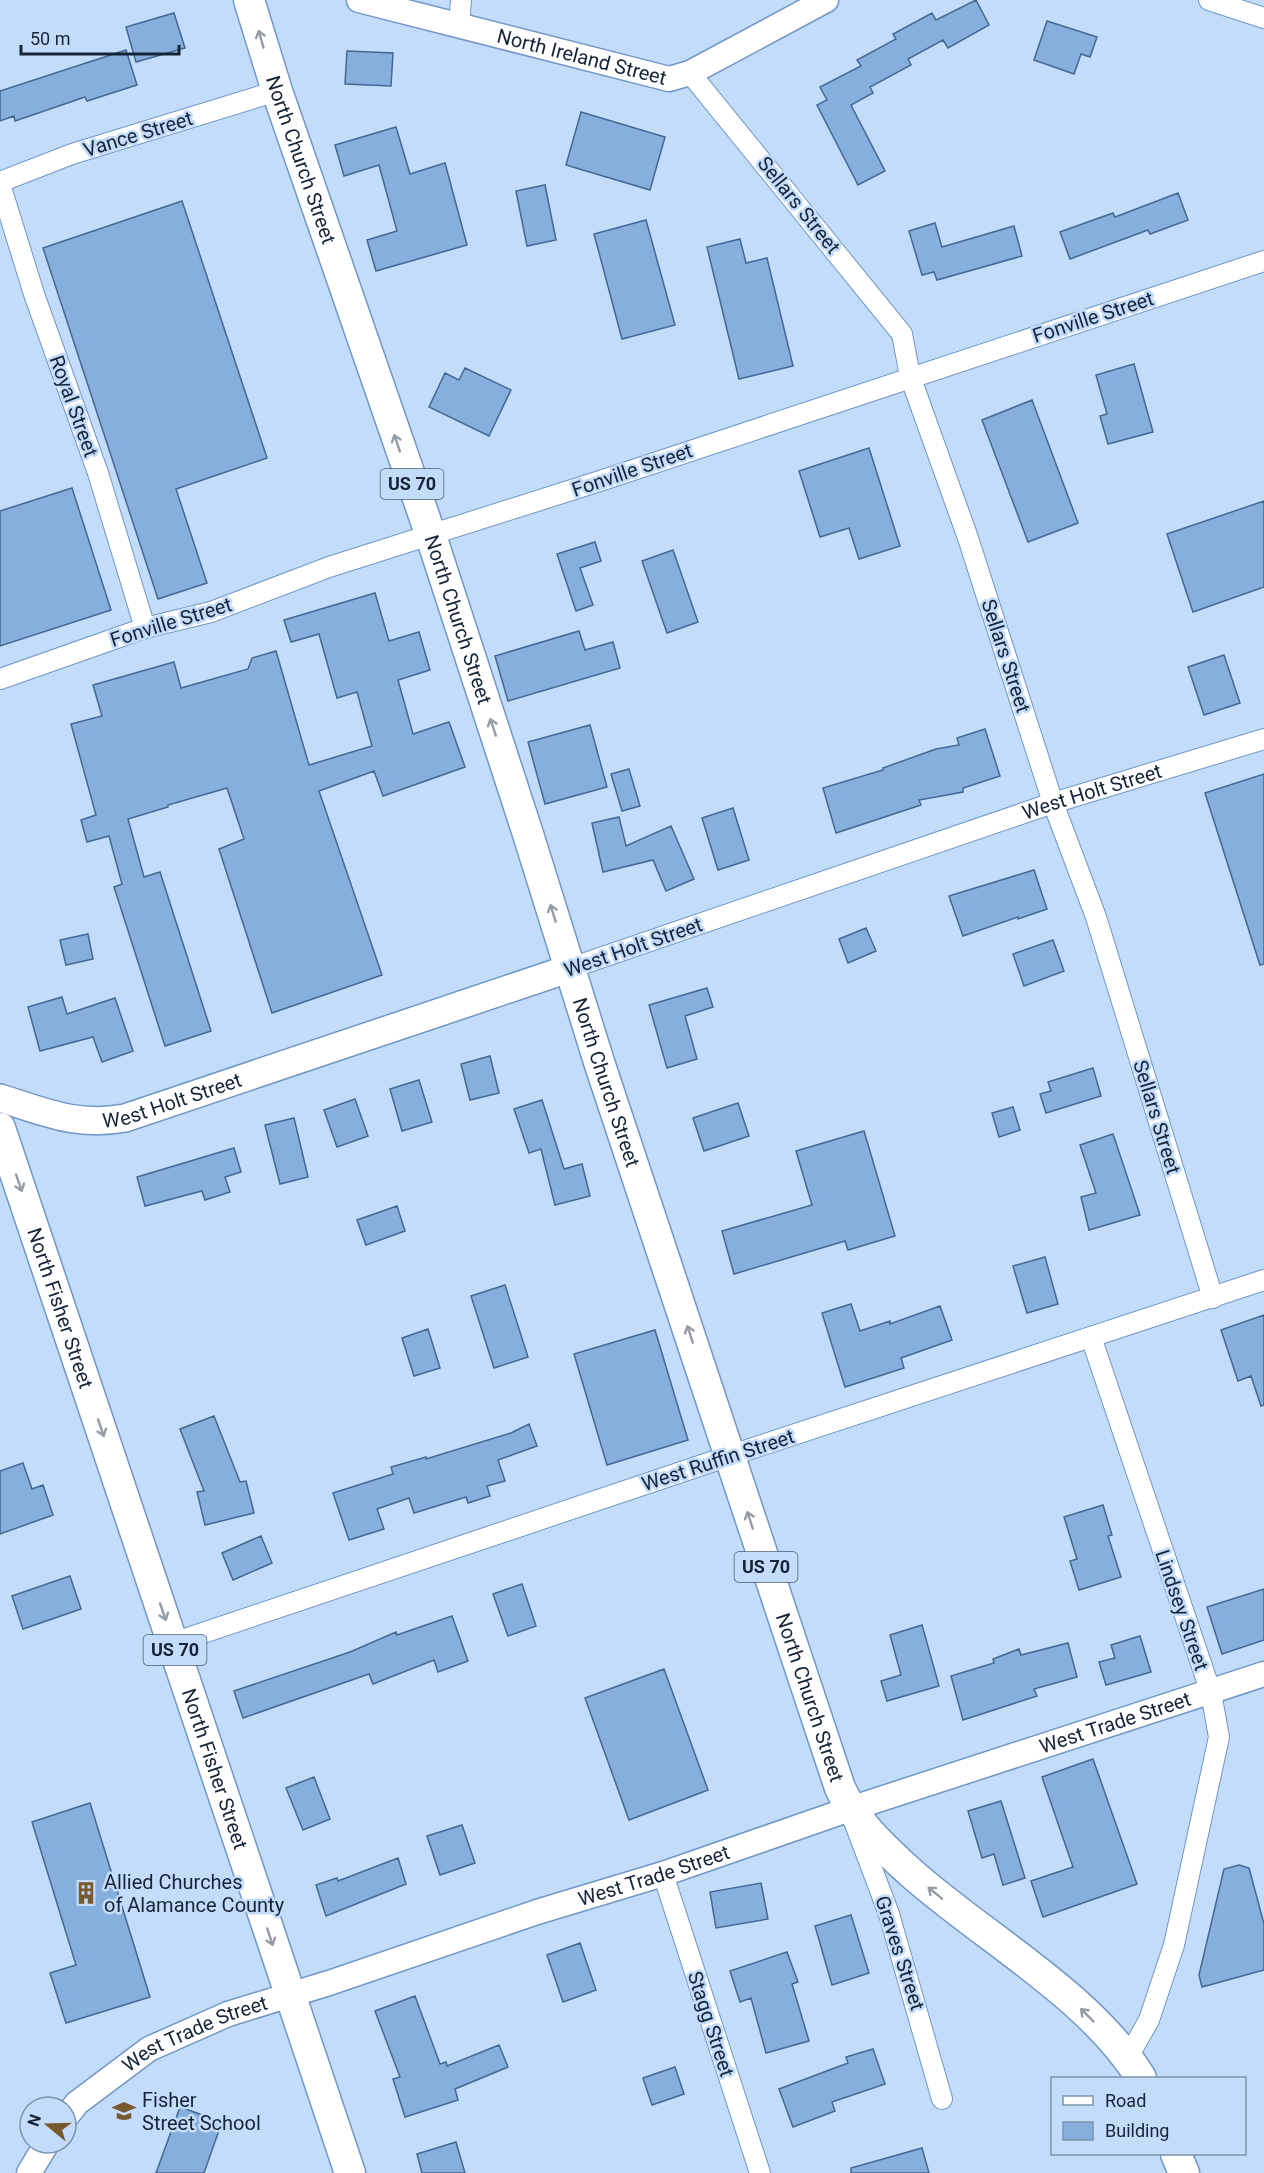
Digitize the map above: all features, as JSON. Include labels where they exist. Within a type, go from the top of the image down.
[{"type":"main road","name":"North Church Street","points":[[249,0],[277,91],[430,536],[729,1456],[840,1788],[850,1809],[875,1840],[930,1889],[1072,2001],[1135,2068]]},
{"type":"main road","name":"West Holt Street","points":[[0,1098],[81,1122],[99,1123],[125,1118],[570,968]]},
{"type":"main road","name":"North Fisher Street","points":[[0,1128],[350,2173]]},
{"type":"main road","points":[[1176,2155],[1184,2173]]},
{"type":"street","name":"North Ireland Street","points":[[359,0],[669,79],[690,74],[826,0]]},
{"type":"street","points":[[459,25],[461,0]]},
{"type":"street","points":[[1209,0],[1264,18]]},
{"type":"street","name":"Sellars Street","points":[[690,74],[900,327],[910,376],[968,537],[1053,803],[1096,917],[1213,1298]]},
{"type":"street","name":"Vance Street","points":[[0,183],[72,154],[277,91]]},
{"type":"street","name":"Royal Street","points":[[0,183],[34,294],[98,473],[145,628]]},
{"type":"street","name":"Fonville Street","points":[[0,679],[145,628],[211,612],[330,567],[1264,261]]},
{"type":"street","name":"West Holt Street","points":[[570,968],[1053,803],[1264,739]]},
{"type":"street","name":"West Ruffin Street","points":[[173,1643],[729,1456],[1264,1280]]},
{"type":"street","name":"Lindsey Street","points":[[1090,1337],[1211,1693],[1219,1737],[1174,1945],[1135,2068]]},
{"type":"street","name":"West Trade Street","points":[[78,2102],[149,2049],[228,2014],[329,1983],[537,1912],[663,1874],[850,1809],[1264,1674]]},
{"type":"street","name":"Graves Street","points":[[850,1809],[892,1925],[942,2099]]},
{"type":"street","name":"Stagg Street","points":[[663,1874],[760,2173]]},
{"type":"street","points":[[28,2173],[39,2155]]},
{"type":"building","points":[[976,0],[989,25],[948,48],[943,40],[908,59],[911,65],[870,87],[873,93],[851,105],[885,171],[858,185],[817,105],[827,100],[820,87],[861,66],[857,60],[896,39],[893,34],[932,13],[936,20]]},
{"type":"building","points":[[174,13],[185,48],[136,62],[126,27]]},
{"type":"building","points":[[1047,21],[1097,37],[1090,57],[1081,54],[1074,74],[1034,60]]},
{"type":"building","points":[[126,50],[137,85],[87,101],[85,97],[15,121],[14,116],[0,121],[0,91]]},
{"type":"building","points":[[347,51],[393,53],[391,86],[345,84]]},
{"type":"building","points":[[581,112],[665,137],[650,190],[566,165]]},
{"type":"building","points":[[396,127],[410,174],[445,163],[467,245],[376,271],[367,240],[397,231],[379,165],[344,176],[335,145]]},
{"type":"building","points":[[545,185],[556,240],[527,246],[516,191]]},
{"type":"building","points":[[1178,193],[1188,220],[1150,234],[1148,230],[1070,259],[1060,232],[1113,213],[1115,217]]},
{"type":"building","points":[[182,201],[267,458],[176,489],[207,583],[158,599],[43,248]]},
{"type":"building","points":[[646,220],[675,325],[622,339],[594,234]]},
{"type":"building","points":[[935,223],[942,247],[1014,226],[1022,256],[937,280],[934,272],[922,275],[909,231]]},
{"type":"building","points":[[740,239],[746,263],[767,258],[793,366],[739,379],[707,247]]},
{"type":"building","points":[[1134,364],[1153,432],[1108,444],[1100,416],[1107,414],[1096,375]]},
{"type":"building","points":[[465,368],[511,390],[489,436],[429,407],[445,373],[459,380]]},
{"type":"building","points":[[1032,400],[1078,523],[1028,542],[982,420]]},
{"type":"building","points":[[869,448],[900,546],[859,559],[849,528],[820,537],[799,471]]},
{"type":"building","points":[[72,488],[111,610],[0,646],[0,511]]},
{"type":"building","points":[[1264,501],[1264,587],[1193,612],[1167,534]]},
{"type":"building","points":[[595,542],[601,561],[580,568],[593,605],[576,611],[557,554]]},
{"type":"building","points":[[673,550],[698,622],[667,633],[642,561]]},
{"type":"building","points":[[375,593],[389,641],[419,632],[430,670],[398,680],[413,734],[449,722],[465,767],[383,796],[374,771],[319,791],[382,975],[272,1013],[219,849],[244,839],[227,788],[168,805],[168,807],[128,819],[144,877],[160,872],[211,1031],[165,1046],[114,887],[122,884],[109,836],[87,842],[81,820],[96,815],[71,724],[102,716],[93,685],[174,662],[181,688],[248,669],[252,658],[276,651],[309,765],[372,746],[357,692],[337,698],[319,634],[291,642],[284,620]]},
{"type":"building","points":[[579,631],[585,650],[613,642],[620,668],[508,701],[495,656]]},
{"type":"building","points":[[1224,655],[1240,703],[1204,715],[1188,667]]},
{"type":"building","points":[[590,725],[607,787],[545,804],[528,742]]},
{"type":"building","points":[[985,729],[1000,776],[963,788],[963,792],[919,800],[921,805],[836,833],[823,788],[883,770],[883,768],[936,749],[959,745],[957,738]]},
{"type":"building","points":[[629,769],[640,806],[622,811],[611,774]]},
{"type":"building","points":[[1264,774],[1264,964],[1260,965],[1205,793]]},
{"type":"building","points":[[733,808],[749,860],[718,870],[702,818]]},
{"type":"building","points":[[619,817],[626,846],[671,826],[694,879],[666,891],[653,860],[603,872],[592,823]]},
{"type":"building","points":[[1034,870],[1047,909],[963,936],[949,896]]},
{"type":"building","points":[[866,928],[876,951],[848,963],[839,939]]},
{"type":"building","points":[[88,934],[93,959],[66,965],[60,940]]},
{"type":"building","points":[[1053,940],[1064,971],[1024,986],[1013,954]]},
{"type":"building","points":[[707,988],[713,1007],[685,1016],[697,1059],[667,1068],[649,1005]]},
{"type":"building","points":[[62,997],[67,1014],[115,998],[133,1051],[102,1062],[93,1037],[40,1051],[28,1007]]},
{"type":"building","points":[[490,1056],[499,1093],[470,1100],[461,1064]]},
{"type":"building","points":[[1093,1068],[1101,1096],[1046,1113],[1040,1094],[1051,1091],[1048,1082]]},
{"type":"building","points":[[419,1080],[432,1122],[402,1131],[390,1089]]},
{"type":"building","points":[[355,1099],[368,1136],[337,1147],[324,1110]]},
{"type":"building","points":[[542,1100],[564,1169],[582,1164],[590,1196],[555,1205],[541,1149],[529,1153],[514,1109]]},
{"type":"building","points":[[738,1103],[749,1136],[704,1151],[693,1118]]},
{"type":"building","points":[[1013,1107],[1020,1130],[999,1137],[992,1113]]},
{"type":"building","points":[[294,1118],[308,1177],[280,1184],[265,1125]]},
{"type":"building","points":[[864,1131],[895,1236],[848,1250],[845,1241],[734,1274],[722,1231],[812,1205],[796,1151]]},
{"type":"building","points":[[1113,1134],[1140,1215],[1089,1230],[1081,1197],[1096,1193],[1080,1145]]},
{"type":"building","points":[[234,1148],[241,1172],[225,1177],[230,1192],[205,1200],[202,1191],[145,1206],[137,1177]]},
{"type":"building","points":[[397,1206],[405,1231],[366,1245],[357,1220]]},
{"type":"building","points":[[1045,1257],[1058,1304],[1027,1313],[1013,1266]]},
{"type":"building","points":[[505,1285],[528,1357],[494,1368],[471,1296]]},
{"type":"building","points":[[851,1304],[860,1331],[890,1321],[890,1324],[940,1306],[952,1340],[901,1358],[904,1368],[845,1387],[822,1313]]},
{"type":"building","points":[[1264,1315],[1264,1405],[1261,1406],[1251,1376],[1238,1381],[1221,1330]]},
{"type":"building","points":[[428,1329],[440,1368],[414,1376],[402,1338]]},
{"type":"building","points":[[655,1330],[688,1440],[607,1465],[574,1354]]},
{"type":"building","points":[[214,1416],[240,1482],[246,1481],[254,1513],[205,1525],[197,1492],[204,1491],[180,1429]]},
{"type":"building","points":[[529,1424],[537,1446],[498,1460],[505,1481],[487,1486],[490,1496],[468,1503],[466,1497],[414,1513],[409,1498],[377,1509],[384,1529],[349,1540],[333,1493],[393,1474],[391,1467],[426,1457],[426,1459],[511,1433]]},
{"type":"building","points":[[23,1463],[32,1489],[43,1485],[53,1515],[0,1534],[0,1471]]},
{"type":"building","points":[[1103,1505],[1112,1535],[1108,1536],[1121,1577],[1079,1590],[1070,1561],[1077,1559],[1064,1517]]},
{"type":"building","points":[[261,1536],[272,1563],[233,1580],[222,1553]]},
{"type":"building","points":[[70,1576],[81,1609],[23,1629],[12,1596]]},
{"type":"building","points":[[522,1584],[536,1626],[508,1636],[493,1594]]},
{"type":"building","points":[[1264,1589],[1264,1640],[1222,1654],[1207,1607]]},
{"type":"building","points":[[452,1616],[468,1661],[438,1672],[434,1660],[373,1684],[369,1674],[243,1718],[234,1691],[350,1652],[396,1632],[397,1635]]},
{"type":"building","points":[[922,1625],[939,1686],[887,1701],[881,1681],[901,1675],[890,1635]]},
{"type":"building","points":[[1140,1636],[1151,1672],[1106,1685],[1099,1662],[1115,1658],[1111,1645]]},
{"type":"building","points":[[1068,1643],[1077,1677],[1034,1689],[1037,1696],[963,1720],[951,1676],[994,1663],[993,1659],[1019,1649],[1021,1655]]},
{"type":"building","points":[[664,1669],[708,1790],[629,1820],[585,1698]]},
{"type":"building","points":[[1093,1759],[1137,1884],[1043,1917],[1031,1881],[1073,1867],[1042,1777]]},
{"type":"building","points":[[314,1777],[330,1819],[303,1830],[286,1788]]},
{"type":"building","points":[[1001,1801],[1025,1878],[1003,1885],[994,1854],[982,1858],[968,1811]]},
{"type":"building","name":"Allied Churches of Alamance County","points":[[90,1803],[150,1997],[66,2023],[50,1973],[76,1965],[32,1822]]},
{"type":"building","points":[[462,1825],[475,1863],[440,1875],[427,1836]]},
{"type":"building","points":[[398,1858],[406,1884],[326,1916],[316,1885],[337,1878],[338,1881]]},
{"type":"building","points":[[1239,1865],[1249,1868],[1264,1924],[1264,1970],[1202,1987],[1199,1975],[1224,1869]]},
{"type":"building","points":[[761,1883],[768,1919],[716,1928],[710,1892]]},
{"type":"building","points":[[851,1915],[869,1973],[832,1985],[815,1926]]},
{"type":"building","points":[[580,1943],[596,1990],[563,2002],[547,1955]]},
{"type":"building","points":[[787,1952],[798,1982],[792,1984],[809,2041],[766,2053],[751,1998],[740,2002],[730,1971]]},
{"type":"building","points":[[415,1996],[440,2064],[446,2062],[447,2066],[499,2045],[508,2067],[455,2089],[458,2100],[405,2117],[393,2079],[400,2077],[375,2011]]},
{"type":"building","points":[[873,2049],[885,2084],[832,2102],[835,2111],[793,2127],[779,2089],[848,2063],[846,2057]]},
{"type":"building","points":[[675,2067],[684,2094],[652,2105],[643,2078]]},
{"type":"building","points":[[180,2107],[222,2122],[204,2173],[156,2173]]},
{"type":"building","points":[[456,2142],[465,2173],[422,2173],[417,2154]]},
{"type":"building","points":[[922,2148],[929,2173],[851,2173],[851,2168]]},
{"type":"place","name":"Allied Churches of Alamance County","points":[[86,1893]]},
{"type":"place","name":"Fisher Street School","points":[[124,2111]]}]
